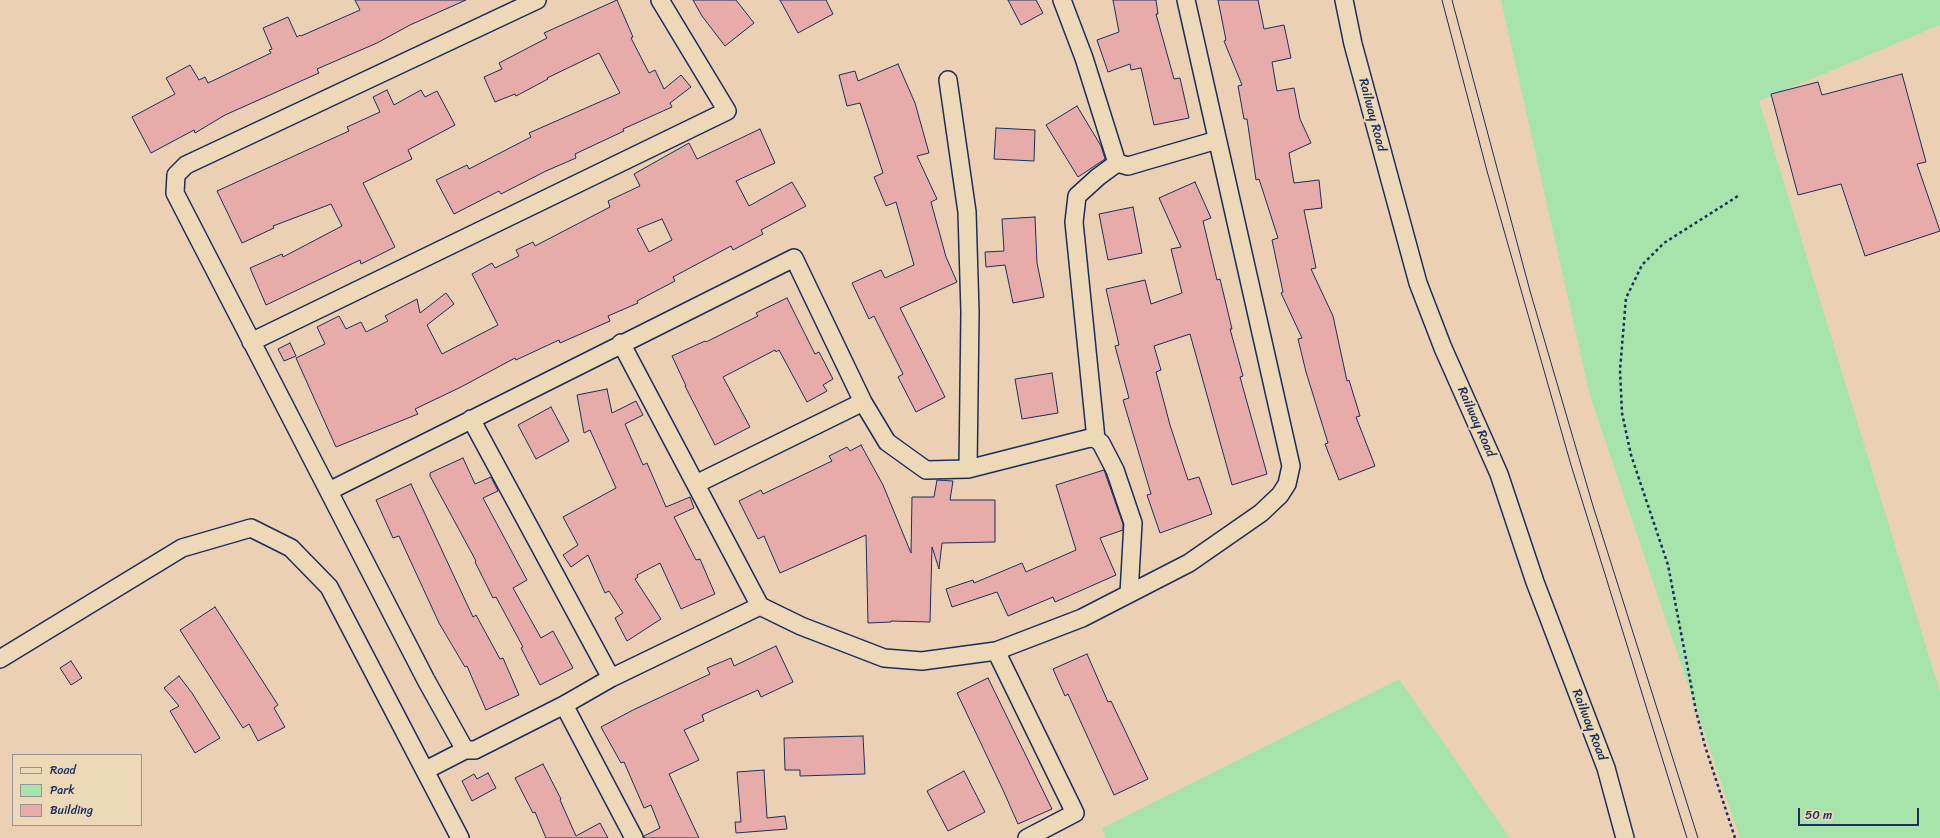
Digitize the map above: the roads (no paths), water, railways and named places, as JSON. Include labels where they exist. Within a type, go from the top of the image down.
[{"type":"street","points":[[465,750],[426,680],[329,491],[250,342],[175,193],[176,175],[186,165],[537,0]]},
{"type":"street","points":[[250,342],[727,111],[660,0]]},
{"type":"street","points":[[1062,0],[1084,58],[1117,163]]},
{"type":"street","points":[[621,343],[760,606],[800,626],[884,658],[922,661],[996,650],[1082,618],[1189,563],[1261,513],[1280,495],[1287,484],[1291,466],[1186,0]]},
{"type":"street","name":"Railway Road","points":[[1344,0],[1353,44],[1418,283],[1443,348],[1499,474],[1535,582],[1606,768],[1625,838]]},
{"type":"street","points":[[948,80],[967,212],[970,312],[968,469]]},
{"type":"street","points":[[1117,163],[1128,166],[1217,140]]},
{"type":"street","points":[[1096,439],[1074,222],[1077,196],[1098,177],[1117,163]]},
{"type":"street","points":[[329,491],[621,343],[766,274],[794,258],[863,402],[887,442],[926,470],[968,469],[1090,438],[1096,439],[1101,443],[1115,470],[1133,523],[1129,594]]},
{"type":"street","points":[[696,484],[863,402]]},
{"type":"street","points":[[471,419],[611,678]]},
{"type":"street","points":[[0,659],[182,548],[251,528],[291,548],[329,588],[426,770],[460,838]]},
{"type":"street","points":[[426,770],[465,750],[476,750],[564,705],[611,678],[760,606]]},
{"type":"street","points":[[996,650],[1075,813],[1027,838]]},
{"type":"street","points":[[564,705],[634,838]]},
{"type":"tram line","points":[[1442,0],[1487,171],[1571,465],[1687,838]]},
{"type":"tram line","points":[[1452,0],[1530,291],[1593,506],[1698,838]]}]
